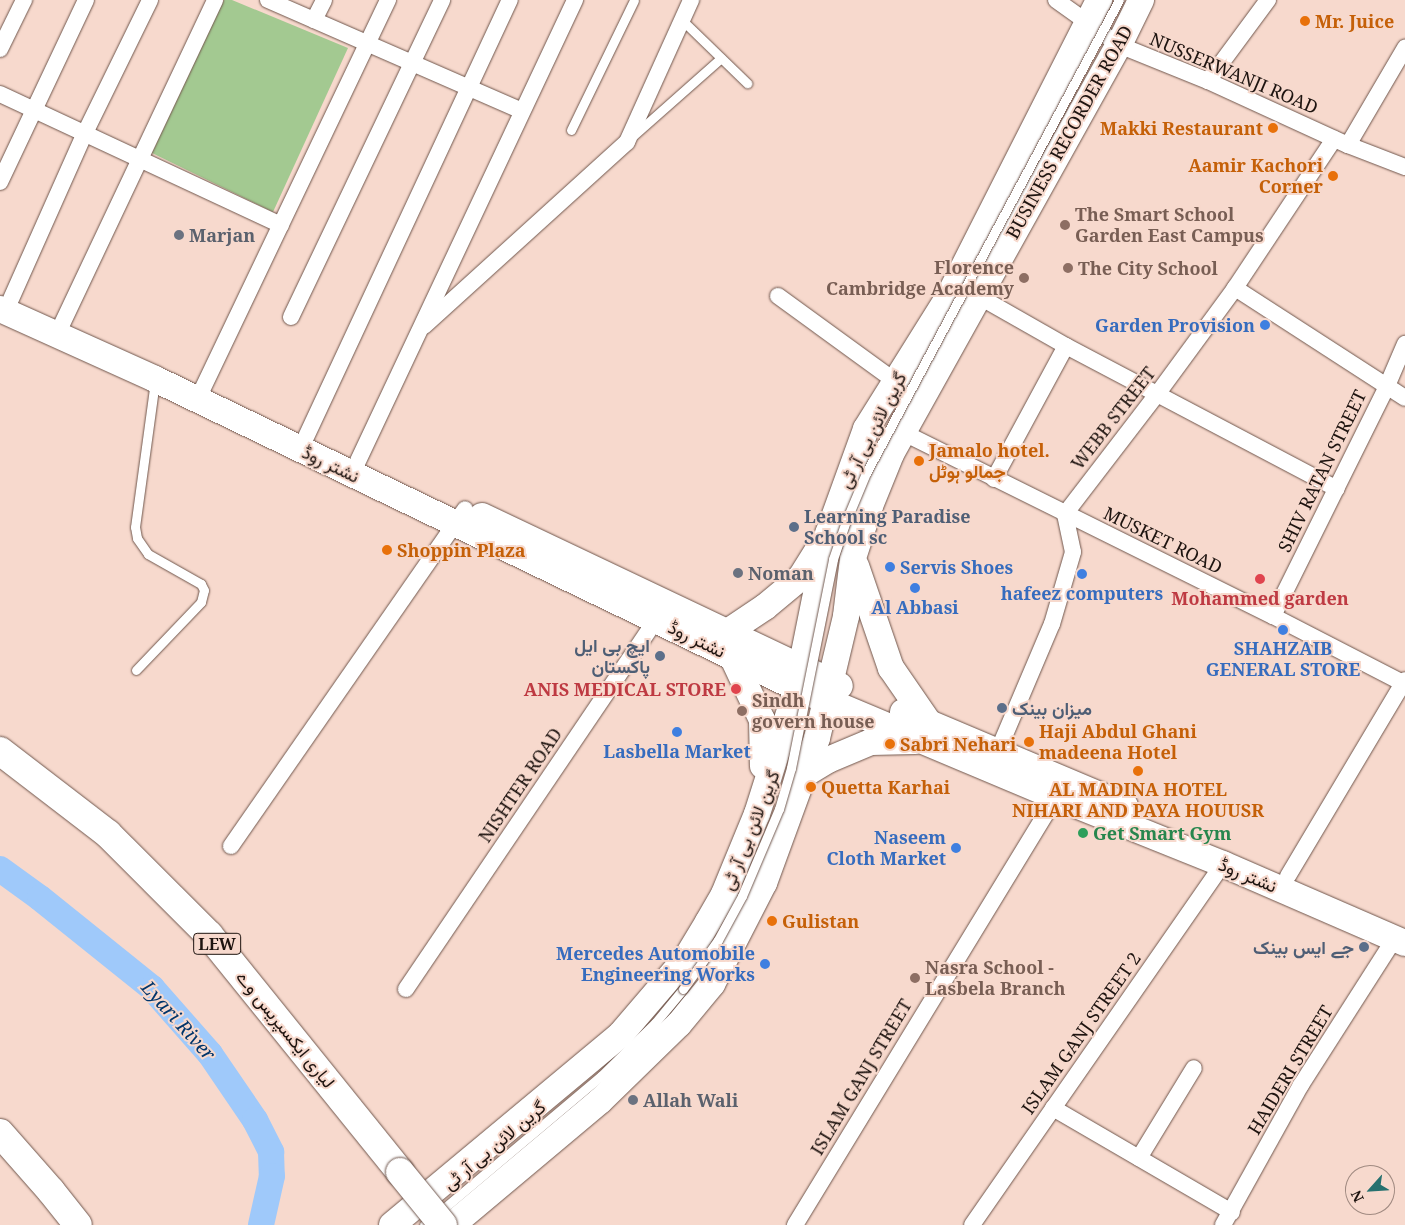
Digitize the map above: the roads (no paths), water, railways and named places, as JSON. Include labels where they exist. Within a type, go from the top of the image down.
[{"type":"highway","name":"لیاری ایکسپریس وے","points":[[0,751],[108,834],[209,935],[443,1225]]},
{"type":"highway","points":[[0,1134],[51,1191],[78,1225]]},
{"type":"main road","name":"BUSINESS RECORDER ROAD","points":[[452,1225],[600,1101],[679,1024],[712,984],[764,883],[817,738],[846,616],[854,558],[870,506],[902,432],[1118,46],[1141,0]]},
{"type":"main road","name":"BUSINESS RECORDER ROAD","points":[[392,1225],[620,1034],[687,957],[724,894],[757,814],[798,678],[828,534],[866,429],[949,296],[1093,11]]},
{"type":"main road","name":"نشتر روڈ","points":[[4,301],[62,324],[358,461],[460,516]]},
{"type":"main road","name":"نشتر روڈ","points":[[4,301],[155,379],[460,516],[798,678],[926,732],[1056,797],[1402,936]]},
{"type":"main road","points":[[757,814],[764,759],[762,720],[729,644],[765,607],[801,577],[828,534]]},
{"type":"main road","points":[[803,775],[828,760],[871,742],[926,732],[891,668],[854,558]]},
{"type":"main road","name":"نشتر روڈ","points":[[926,732],[998,751],[1288,876],[1402,936]]},
{"type":"street","points":[[0,49],[24,0]]},
{"type":"street","points":[[0,182],[32,110],[86,0]]},
{"type":"street","points":[[4,301],[150,0]]},
{"type":"street","points":[[62,324],[215,0]]},
{"type":"street","points":[[268,0],[522,111]]},
{"type":"street","points":[[314,20],[324,0]]},
{"type":"street","points":[[202,390],[388,0]]},
{"type":"street","points":[[291,317],[442,0]]},
{"type":"street","points":[[306,437],[510,0]]},
{"type":"street","points":[[358,461],[574,0]]},
{"type":"street","points":[[419,331],[626,142],[691,0]]},
{"type":"street","name":"NUSSERWANJI ROAD","points":[[1056,0],[1093,11],[1118,46],[1208,82],[1341,142],[1405,167]]},
{"type":"street","points":[[1208,82],[1268,0]]},
{"type":"street","name":"WEBB STREET","points":[[1065,514],[1158,393],[1235,288],[1341,142],[1405,48]]},
{"type":"street","points":[[0,94],[84,135],[281,225]]},
{"type":"street","points":[[1235,288],[1405,398]]},
{"type":"street","points":[[778,296],[895,381]]},
{"type":"street","points":[[978,296],[1066,346],[1337,489]]},
{"type":"street","name":"SHIV RATAN STREET","points":[[1273,616],[1387,386],[1405,344]]},
{"type":"street","points":[[994,478],[1066,346]]},
{"type":"street","name":"MUSKET ROAD","points":[[902,432],[1404,683]]},
{"type":"street","points":[[998,751],[1052,624],[1073,552],[1065,514]]},
{"type":"street","points":[[231,846],[460,516]]},
{"type":"street","name":"NISHTER ROAD","points":[[406,989],[661,612]]},
{"type":"street","points":[[1288,876],[1404,683]]},
{"type":"street","name":"ISLAM GANJ STREET","points":[[795,1225],[1056,797]]},
{"type":"street","name":"ISLAM GANJ STREET 2","points":[[972,1225],[1223,864]]},
{"type":"street","name":"HAIDERI STREET","points":[[1228,1218],[1301,1085],[1402,936]]},
{"type":"street","points":[[1139,1158],[1194,1068]]},
{"type":"street","points":[[1053,1108],[1139,1158],[1228,1218]]},
{"type":"lane","points":[[571,130],[634,0]]},
{"type":"lane","name":"گرین لائن بی آر ٹی","points":[[424,1225],[622,1057],[683,989],[718,940],[758,863],[786,789],[833,559],[855,498],[880,446],[1119,0]]},
{"type":"lane","points":[[682,20],[747,83]]},
{"type":"lane","points":[[626,142],[721,58]]},
{"type":"lane","points":[[136,670],[201,602],[204,590],[201,584],[148,554],[137,538],[135,527],[155,379]]},
{"type":"waterway","name":"Lyari River","points":[[0,869],[40,898],[152,988],[210,1054],[255,1120],[271,1152],[272,1176],[261,1225]]},
{"type":"place","name":"Mr. Juice","points":[[1305,21]]},
{"type":"place","name":"Makki Restaurant","points":[[1273,128]]},
{"type":"place","name":"Aamir Kachori Corner","points":[[1333,176]]},
{"type":"place","name":"The Smart School Garden East Campus","points":[[1065,225]]},
{"type":"place","name":"Marjan","points":[[179,235]]},
{"type":"place","name":"The City School","points":[[1068,268]]},
{"type":"place","name":"Florence Cambridge Academy","points":[[1024,278]]},
{"type":"place","name":"Garden Provision","points":[[1265,325]]},
{"type":"place","name":"Jamalo hotel. جمالو ہوٹل","points":[[919,461]]},
{"type":"place","name":"Learning Paradise School sc","points":[[794,527]]},
{"type":"place","name":"Shoppin Plaza","points":[[387,550]]},
{"type":"place","name":"Servis Shoes","points":[[890,567]]},
{"type":"place","name":"Noman","points":[[738,573]]},
{"type":"place","name":"hafeez computers","points":[[1082,574]]},
{"type":"place","name":"Mohammed garden","points":[[1260,579]]},
{"type":"place","name":"Al Abbasi","points":[[915,588]]},
{"type":"place","name":"SHAHZAIB GENERAL STORE","points":[[1283,630]]},
{"type":"place","name":"ایچ بی ایل پاکستان","points":[[660,656]]},
{"type":"place","name":"ANIS MEDICAL STORE","points":[[736,689]]},
{"type":"place","name":"میزان بینک","points":[[1002,708]]},
{"type":"place","name":"Sindh govern house","points":[[742,711]]},
{"type":"place","name":"Lasbella Market","points":[[677,732]]},
{"type":"place","name":"Haji Abdul Ghani madeena Hotel","points":[[1029,742]]},
{"type":"place","name":"Sabri Nehari","points":[[890,744]]},
{"type":"place","name":"AL MADINA HOTEL NIHARI AND PAYA HOUUSR","points":[[1138,771]]},
{"type":"place","name":"Quetta Karhai","points":[[811,787]]},
{"type":"place","name":"Get Smart Gym","points":[[1083,833]]},
{"type":"place","name":"Naseem Cloth Market","points":[[956,848]]},
{"type":"place","name":"Gulistan","points":[[772,921]]},
{"type":"place","name":"جے ایس بینک","points":[[1364,947]]},
{"type":"place","name":"Mercedes Automobile Engineering Works","points":[[765,964]]},
{"type":"place","name":"Nasra School - Lasbela Branch","points":[[915,978]]},
{"type":"place","name":"Allah Wali","points":[[633,1100]]}]
